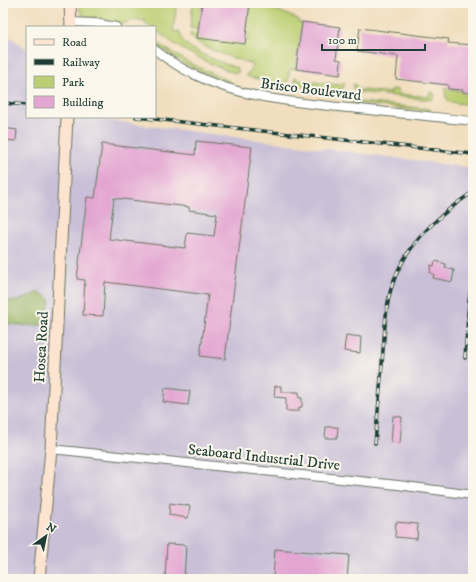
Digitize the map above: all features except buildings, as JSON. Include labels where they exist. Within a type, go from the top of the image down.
[{"type":"street","points":[[70,3],[71,25],[95,23],[111,26]]},
{"type":"street","name":"Brisco Boulevard","points":[[156,51],[194,75],[243,93],[289,102],[473,121]]},
{"type":"street","name":"Hosea Road","points":[[39,579],[51,449],[67,118]]},
{"type":"street","name":"Seaboard Industrial Drive","points":[[51,449],[398,485],[473,495]]},
{"type":"shaded area","points":[[3,32],[26,48],[26,118],[90,118],[473,168],[473,579],[3,579]]},
{"type":"green space","points":[[77,3],[177,3],[173,31],[180,32],[183,41],[193,49],[237,68],[239,72],[235,73],[221,68],[220,66],[217,67],[182,49],[156,31],[156,26],[148,26],[144,23],[146,21],[145,20],[141,21],[138,19],[121,24],[103,19],[87,17],[82,14]]},
{"type":"green space","points":[[193,3],[202,3],[198,31],[197,29],[190,28]]},
{"type":"green space","points":[[251,3],[259,3],[298,19],[298,22],[302,23],[296,69],[290,69],[288,81],[285,84],[248,77],[246,74],[250,72],[252,64],[200,44],[190,35],[191,33],[248,40],[249,34],[246,33]]},
{"type":"green space","points":[[156,43],[191,64],[230,81],[229,84],[186,65],[156,46]]},
{"type":"green space","points":[[295,77],[297,77],[297,80],[339,85],[344,82],[345,83],[343,88],[339,90],[298,86],[295,83]]},
{"type":"green space","points":[[353,84],[356,85],[356,89],[390,93],[392,89],[398,90],[398,94],[429,97],[430,92],[433,92],[435,95],[433,99],[430,100],[357,92],[353,89]]},
{"type":"green space","points":[[445,88],[460,91],[468,97],[473,97],[473,105],[449,102],[446,97]]},
{"type":"green space","points":[[351,101],[430,109],[431,111],[352,103]]},
{"type":"green space","points":[[39,292],[50,299],[45,323],[36,326],[3,324],[3,301],[17,301]]},
{"type":"railway","points":[[3,103],[26,105]]},
{"type":"railway","points":[[145,118],[473,154]]},
{"type":"railway","points":[[375,443],[386,312],[391,289],[404,259],[423,233],[447,211],[473,192]]},
{"type":"railway","points":[[465,358],[469,300],[473,279]]}]
